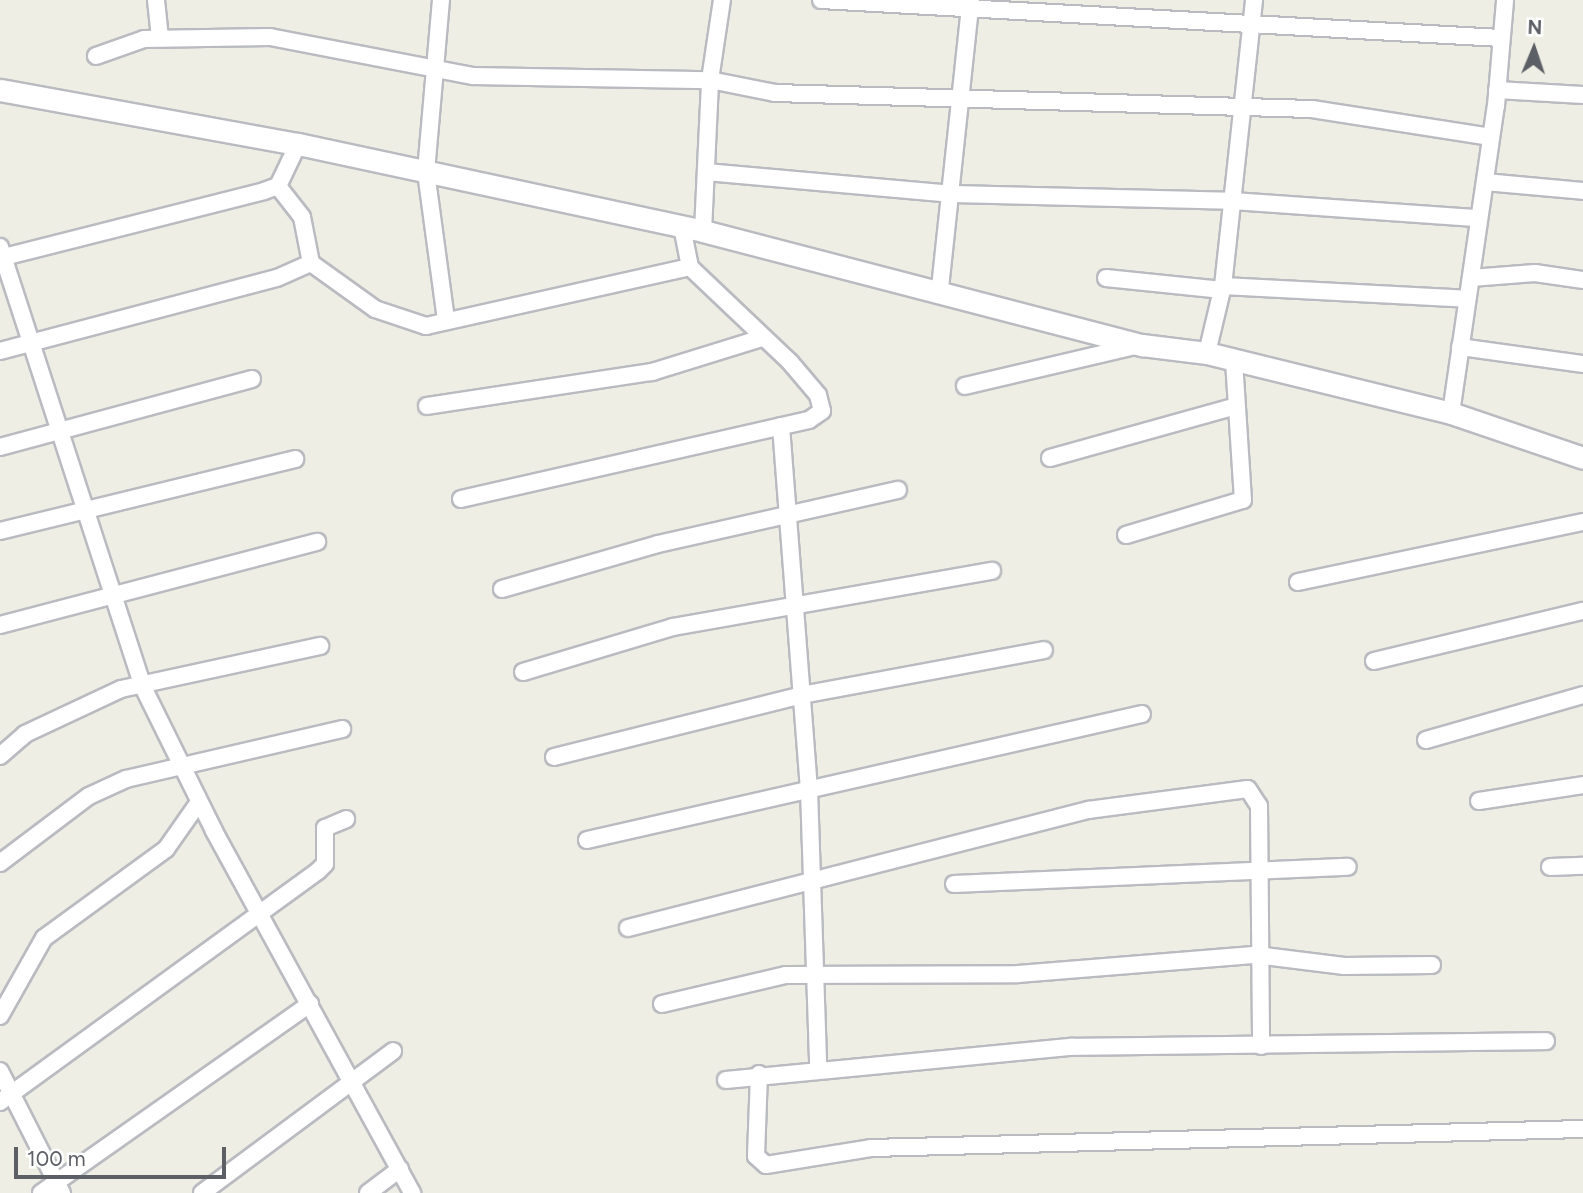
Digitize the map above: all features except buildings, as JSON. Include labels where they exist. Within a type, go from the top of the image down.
[{"type":"street","points":[[156,0],[160,38]]},
{"type":"street","points":[[442,0],[426,172],[446,319]]},
{"type":"street","points":[[690,267],[692,229],[706,172],[710,80],[722,0]]},
{"type":"street","points":[[821,0],[1251,19],[1501,38]]},
{"type":"street","points":[[1207,353],[1222,288],[1254,0]]},
{"type":"street","points":[[1451,413],[1485,183],[1505,0]]},
{"type":"street","points":[[940,288],[953,194],[970,6]]},
{"type":"street","points":[[96,57],[126,42],[160,38],[270,37],[543,81],[710,80],[775,93],[962,96],[1244,107],[1424,122],[1491,137]]},
{"type":"street","points":[[0,90],[298,144],[692,229],[940,288],[1142,345],[1207,353],[1451,413],[1583,458]]},
{"type":"street","points":[[1497,90],[1583,95]]},
{"type":"street","points":[[0,98],[38,97]]},
{"type":"street","points":[[278,186],[298,144]]},
{"type":"street","points":[[706,172],[953,194],[1233,201],[1478,218]]},
{"type":"street","points":[[1485,183],[1583,191]]},
{"type":"street","points":[[278,186],[1,254],[57,433],[142,685],[179,765],[412,1193]]},
{"type":"street","points":[[278,186],[302,217],[311,263],[397,321],[426,326],[446,319],[690,267]]},
{"type":"street","points":[[0,351],[277,278],[311,263]]},
{"type":"street","points":[[461,499],[781,425],[821,411],[818,395],[762,338],[743,312],[690,267]]},
{"type":"street","points":[[1471,278],[1535,273],[1583,280]]},
{"type":"street","points":[[1106,278],[1222,288],[1467,299]]},
{"type":"street","points":[[427,406],[652,372],[762,338]]},
{"type":"street","points":[[965,386],[1142,345]]},
{"type":"street","points":[[1460,347],[1583,364]]},
{"type":"street","points":[[1126,535],[1243,500],[1234,359]]},
{"type":"street","points":[[0,447],[252,379]]},
{"type":"street","points":[[1050,458],[1236,406]]},
{"type":"street","points":[[781,425],[785,513],[809,789],[818,977],[818,1066]]},
{"type":"street","points":[[0,531],[295,459]]},
{"type":"street","points":[[502,589],[785,513],[898,490]]},
{"type":"street","points":[[1298,582],[1583,522]]},
{"type":"street","points":[[0,625],[317,542]]},
{"type":"street","points":[[523,673],[673,627],[794,608],[992,570]]},
{"type":"street","points":[[1374,661],[1583,611]]},
{"type":"street","points":[[0,756],[25,734],[98,697],[320,646]]},
{"type":"street","points":[[554,757],[802,695],[1044,650]]},
{"type":"street","points":[[1426,740],[1583,695]]},
{"type":"street","points":[[587,840],[1142,714]]},
{"type":"street","points":[[0,863],[89,796],[179,765],[342,729]]},
{"type":"street","points":[[1479,801],[1583,785]]},
{"type":"street","points":[[628,928],[1088,810],[1248,789],[1257,799],[1256,955],[1261,1046]]},
{"type":"street","points":[[0,1016],[44,938],[166,849],[199,802]]},
{"type":"street","points":[[6,1098],[325,864],[325,828],[345,819]]},
{"type":"street","points":[[954,884],[1348,866]]},
{"type":"street","points":[[1550,867],[1583,866]]},
{"type":"street","points":[[662,1004],[786,975],[818,977],[1018,974],[1256,955],[1344,967],[1432,965]]},
{"type":"street","points":[[41,1193],[59,1187],[310,1004]]},
{"type":"street","points":[[726,1080],[818,1066],[965,1062],[1071,1048],[1546,1041]]},
{"type":"street","points":[[202,1193],[393,1051]]},
{"type":"street","points":[[0,1071],[6,1098],[59,1187]]},
{"type":"street","points":[[759,1074],[756,1156],[766,1165],[872,1148],[1583,1129]]},
{"type":"street","points":[[368,1193],[400,1169]]}]
